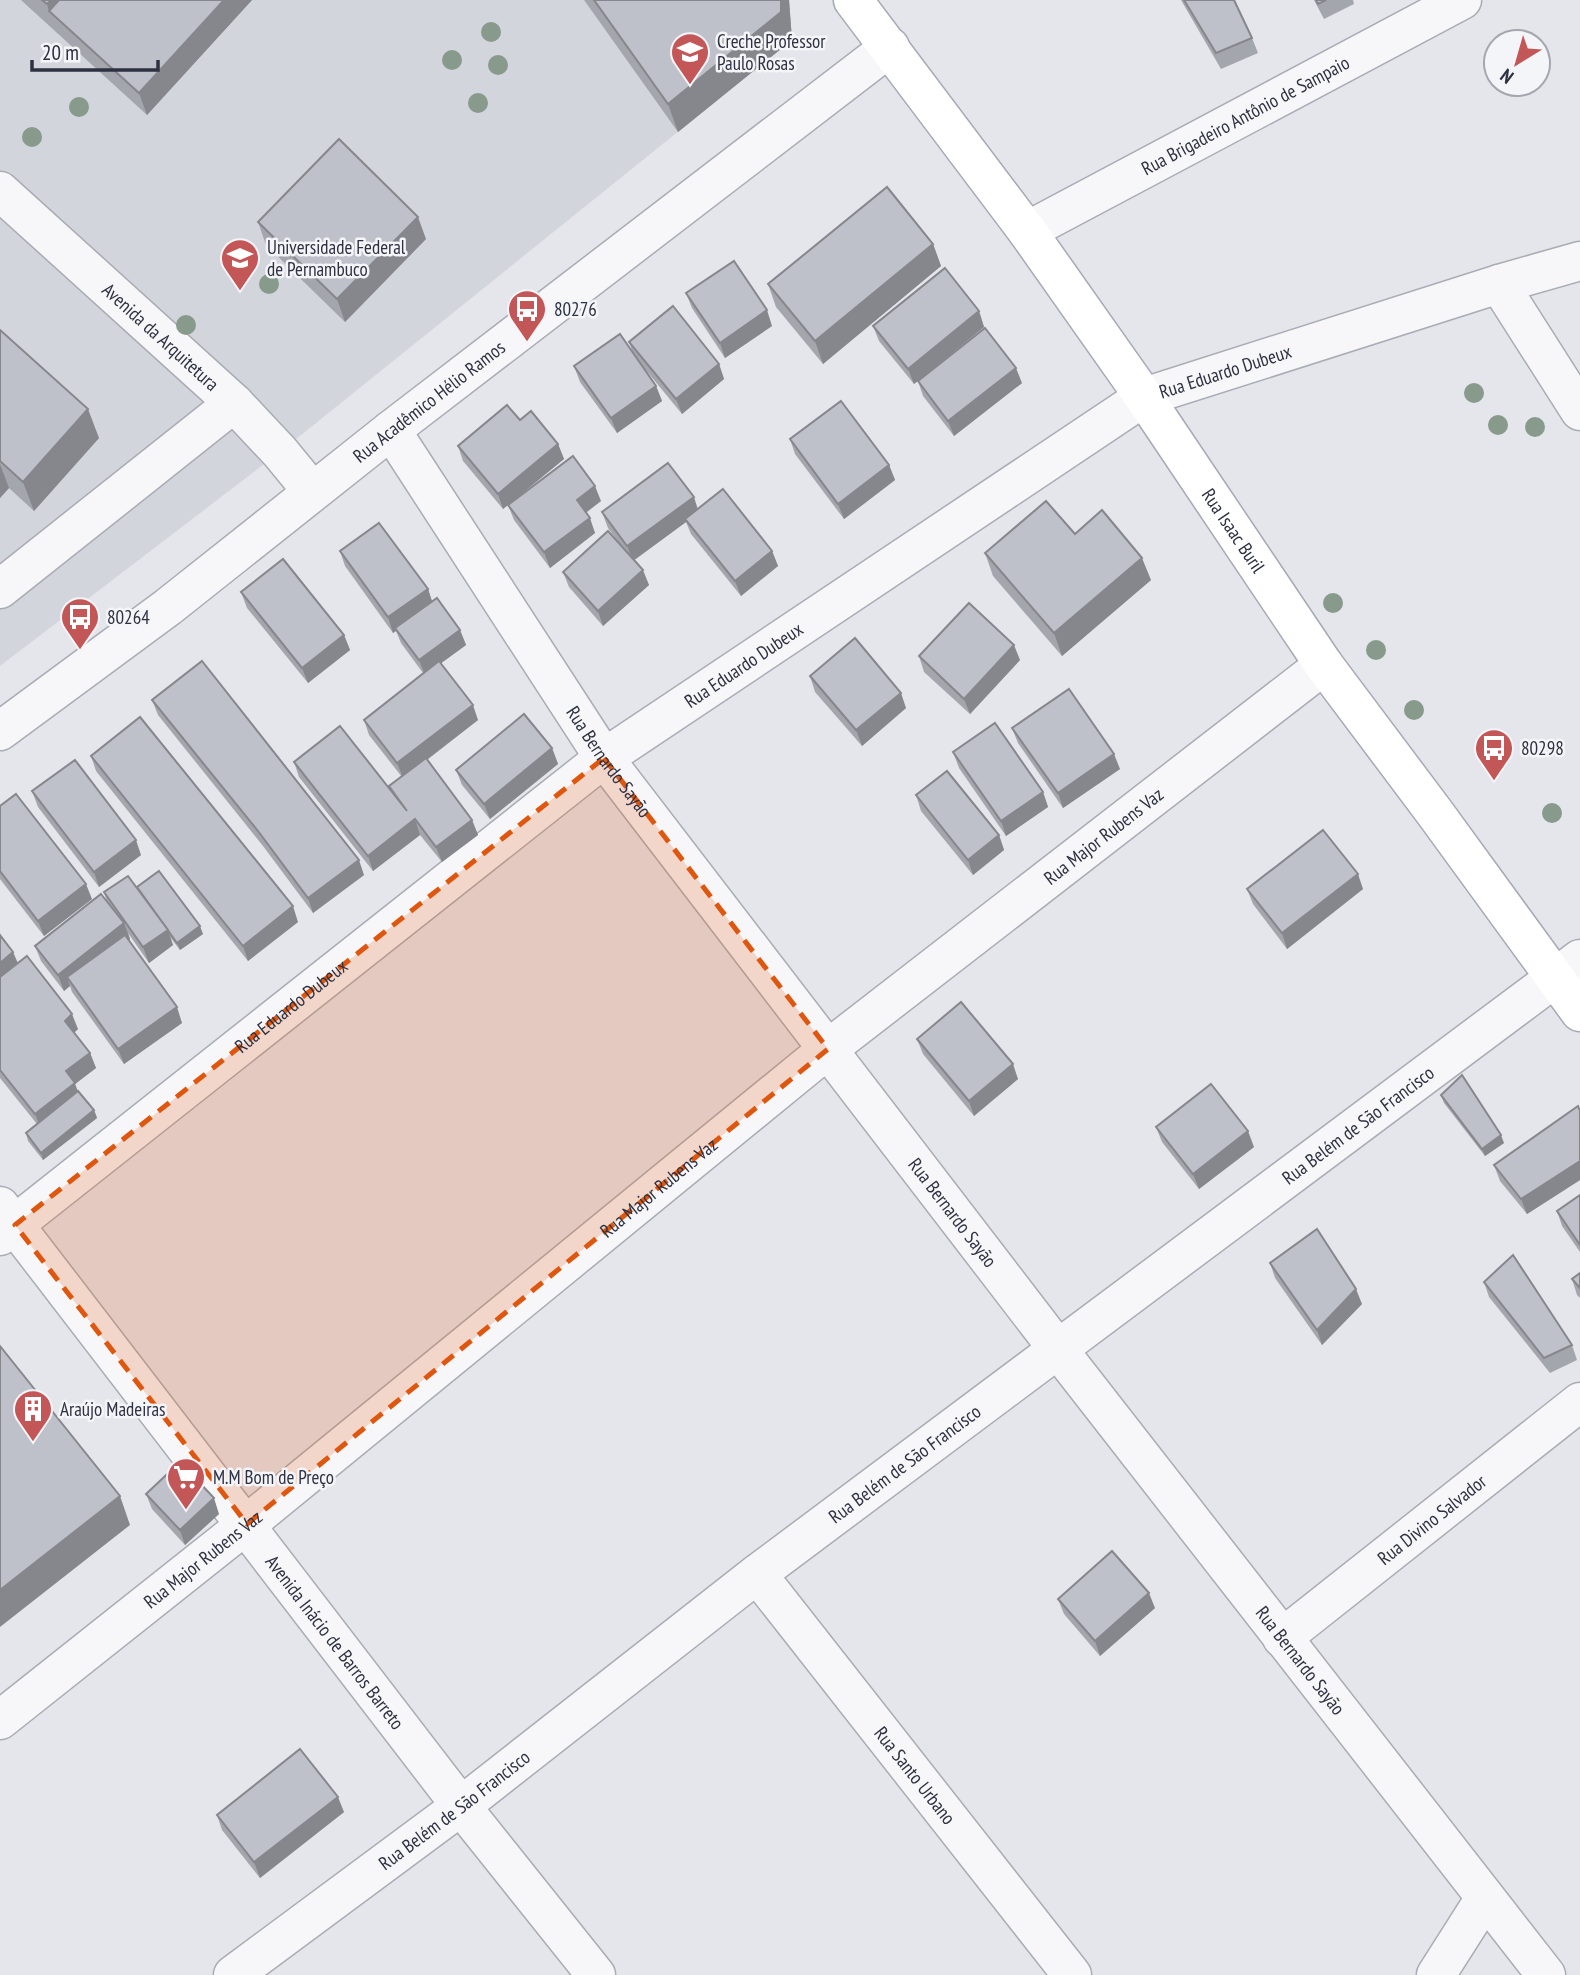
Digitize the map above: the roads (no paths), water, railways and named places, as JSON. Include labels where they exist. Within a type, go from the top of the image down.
[{"type":"main road","name":"Rua Isaac Buril","points":[[853,0],[1027,231],[1324,665],[1435,813],[1567,969],[1580,1012]]},
{"type":"street","name":"Rua Brigadeiro Antônio de Sampaio","points":[[1027,231],[1462,0]]},
{"type":"street","name":"Rua Acadêmico Hélio Ramos","points":[[0,730],[168,607],[312,491],[890,47]]},
{"type":"street","name":"Avenida da Arquitetura","points":[[0,191],[233,403],[280,452],[312,491]]},
{"type":"street","name":"Rua Eduardo Dubeux","points":[[5,1222],[604,758],[1143,397],[1499,284],[1580,261]]},
{"type":"street","points":[[1499,284],[1580,411]]},
{"type":"street","points":[[0,589],[233,403]]},
{"type":"street","name":"Rua Bernardo Sayão","points":[[391,430],[604,758],[1057,1348],[1546,1975]]},
{"type":"street","name":"Rua Major Rubens Vaz","points":[[0,1720],[247,1524],[828,1049],[1324,665]]},
{"type":"street","name":"Rua Belém de São Francisco","points":[[233,1975],[461,1806],[757,1574],[1567,969]]},
{"type":"street","name":"Avenida Inácio de Barros Barreto","points":[[5,1222],[247,1524],[461,1806],[596,1975]]},
{"type":"street","name":"Rua Divino Salvador","points":[[1282,1638],[1580,1402]]},
{"type":"street","name":"Rua Santo Urbano","points":[[757,1574],[1072,1975]]},
{"type":"street","points":[[1436,1975],[1485,1898]]},
{"type":"place","name":"Creche Professor Paulo Rosas","points":[[690,86]]},
{"type":"place","name":"Universidade Federal de Pernambuco","points":[[240,292]]},
{"type":"place","name":"80276","points":[[527,343]]},
{"type":"place","name":"80264","points":[[80,651]]},
{"type":"place","name":"80298","points":[[1494,782]]},
{"type":"place","name":"Araújo Madeiras","points":[[33,1443]]},
{"type":"place","name":"M.M Bom de Preço","points":[[186,1511]]}]
